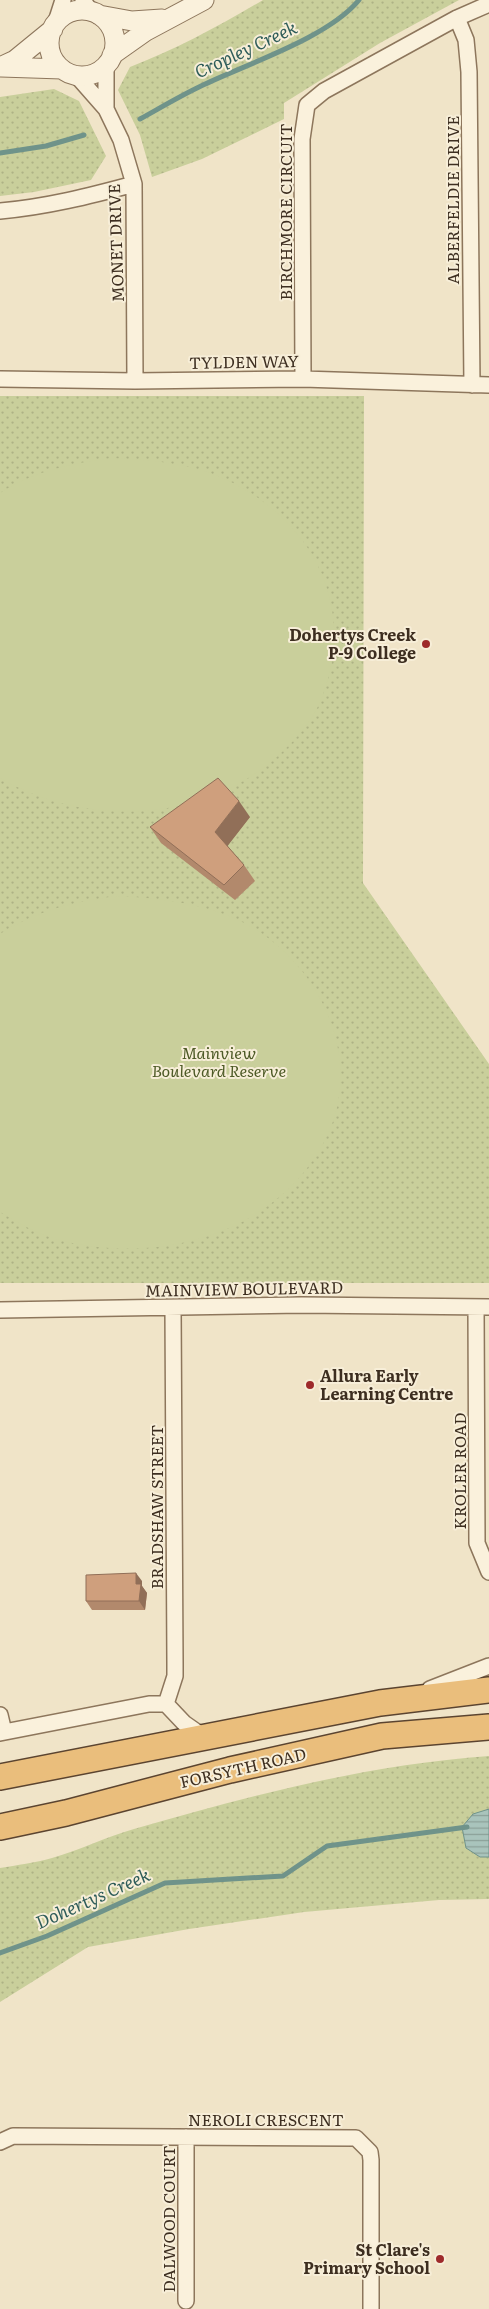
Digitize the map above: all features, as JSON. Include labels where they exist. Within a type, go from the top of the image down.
[{"type":"highway","points":[[0,1777],[380,1702],[489,1690]]},
{"type":"highway","name":"FORSYTH ROAD","points":[[0,1827],[66,1813],[230,1770],[382,1736],[489,1727]]},
{"type":"street","points":[[64,0],[50,40],[50,48],[52,56],[69,72]]},
{"type":"street","points":[[0,67],[93,74],[129,41],[166,19],[204,0]]},
{"type":"street","name":"BIRCHMORE CIRCUIT","points":[[303,379],[302,138],[307,105],[324,91],[457,18],[489,4]]},
{"type":"street","points":[[91,9],[110,27],[114,34],[110,60]]},
{"type":"street","points":[[0,67],[15,60],[61,19],[75,12],[91,9],[132,20],[166,19]]},
{"type":"street","name":"ALBERFELDIE DRIVE","points":[[457,18],[466,40],[469,72],[472,385]]},
{"type":"street","name":"MONET DRIVE","points":[[106,109],[110,60]]},
{"type":"street","name":"MONET DRIVE","points":[[69,72],[106,109],[121,140],[134,184],[135,381]]},
{"type":"street","points":[[0,212],[83,198],[134,184]]},
{"type":"street","name":"TYLDEN WAY","points":[[0,379],[135,381],[303,379],[489,384]]},
{"type":"street","name":"MAINVIEW BOULEVARD","points":[[0,1310],[302,1305],[482,1307]]},
{"type":"street","name":"KROLER ROAD","points":[[482,1307],[478,1543],[489,1572]]},
{"type":"street","name":"BRADSHAW STREET","points":[[166,1704],[175,1676],[173,1308]]},
{"type":"street","points":[[380,1702],[422,1692],[489,1666]]},
{"type":"street","points":[[0,1715],[2,1732],[149,1704],[166,1704],[184,1723],[204,1737]]},
{"type":"street","name":"NEROLI CRESCENT","points":[[0,2142],[13,2136],[356,2138],[365,2145],[372,2160],[371,2309]]},
{"type":"street","name":"DALWOOD COURT","points":[[186,2137],[186,2301]]},
{"type":"green space","points":[[263,0],[459,0],[380,43],[284,103],[284,119],[202,159],[152,177],[140,135],[118,90],[130,67],[198,36]]},
{"type":"green space","points":[[54,89],[79,101],[106,156],[91,180],[34,192],[0,196],[0,97]]},
{"type":"green space","name":"Mainview Boulevard Reserve","points":[[0,396],[364,396],[363,883],[489,1064],[489,1283],[0,1283]]},
{"type":"green space","points":[[112,458],[156,461],[185,466],[227,480],[258,498],[284,519],[305,544],[321,572],[331,602],[334,634],[331,668],[320,702],[304,729],[282,752],[252,776],[218,793],[182,805],[145,811],[107,811],[70,805],[34,794],[0,778],[0,493],[26,479],[54,469]]},
{"type":"green space","points":[[117,896],[160,900],[202,907],[229,916],[259,932],[286,954],[309,980],[326,1010],[337,1042],[341,1075],[337,1109],[324,1142],[302,1174],[275,1200],[244,1221],[209,1236],[172,1245],[134,1248],[96,1247],[59,1240],[28,1228],[0,1212],[0,934],[28,919],[56,908]]},
{"type":"green space","points":[[489,1756],[489,1899],[439,1900],[304,1912],[189,1929],[88,1947],[0,2002],[0,1868],[52,1858],[134,1829],[266,1793],[398,1766]]},
{"type":"water","points":[[489,1809],[489,1857],[480,1857],[466,1848],[462,1827],[473,1814]]},
{"type":"building","points":[[218,778],[239,801],[215,832],[244,865],[224,885],[150,827]]},
{"type":"building","points":[[136,1573],[136,1584],[141,1584],[139,1601],[86,1601],[86,1575]]},
{"type":"waterway","name":"Cropley Creek","points":[[140,119],[201,86],[307,38],[345,14],[359,0]]},
{"type":"waterway","name":"Cropley Creek","points":[[0,153],[46,146],[84,135]]},
{"type":"waterway","name":"Dohertys Creek","points":[[0,1953],[47,1936],[165,1883],[283,1876],[327,1846],[467,1827]]},
{"type":"place","name":"Dohertys Creek P-9 College","points":[[426,644]]},
{"type":"place","name":"Allura Early Learning Centre","points":[[310,1385]]},
{"type":"place","name":"St Clare's Primary School","points":[[440,2259]]}]
